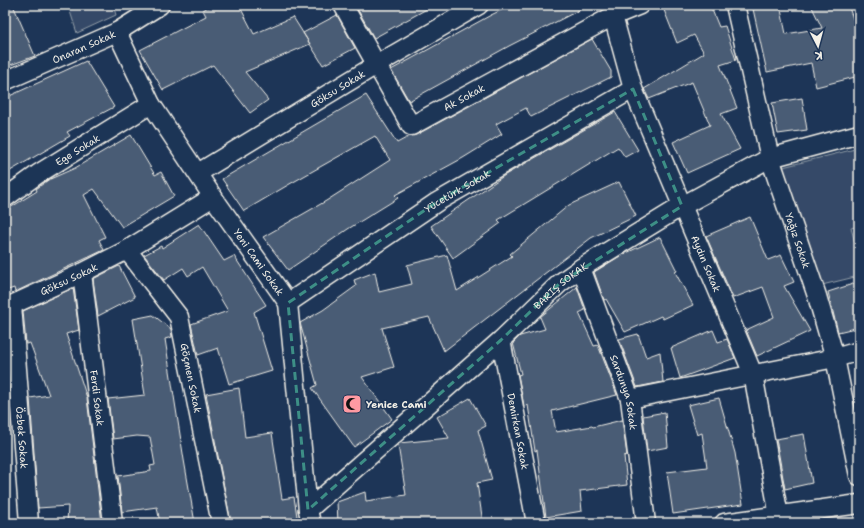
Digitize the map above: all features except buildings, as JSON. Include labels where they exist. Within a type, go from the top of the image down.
[{"type":"street","name":"Onaran Sokak","points":[[5,81],[117,32],[160,5]]},
{"type":"street","name":"Ak Sokak","points":[[343,5],[411,126],[613,16],[640,5]]},
{"type":"street","name":"Göksu Sokak","points":[[198,173],[376,65],[479,5]]},
{"type":"street","name":"Yağız Sokak","points":[[735,5],[770,158],[817,296],[835,358],[859,476]]},
{"type":"street","name":"Aydın Sokak","points":[[613,16],[633,89],[753,374],[779,516]]},
{"type":"street","name":"Yeni Cami Sokak","points":[[117,32],[151,104],[213,197],[288,303],[309,516]]},
{"type":"street","name":"Yücetürk Sokak","points":[[288,303],[437,202],[633,89]]},
{"type":"street","name":"Ege Sokak","points":[[5,198],[38,174],[151,104]]},
{"type":"street","name":"BARIŞ SOKAK","points":[[309,516],[501,340],[560,283],[581,268],[682,206],[770,158],[859,134]]},
{"type":"street","name":"Göksu Sokak","points":[[8,306],[82,273],[127,250],[213,197]]},
{"type":"street","name":"Göçmen Sokak","points":[[127,250],[179,317],[221,523]]},
{"type":"street","name":"Sardunya Sokak","points":[[581,268],[630,399],[646,523]]},
{"type":"street","name":"Ferdi Sokak","points":[[82,273],[112,523]]},
{"type":"street","name":"Özbek Sokak","points":[[8,306],[29,523]]},
{"type":"street","name":"Demirkan Sokak","points":[[501,340],[536,523]]},
{"type":"street","points":[[630,399],[835,358],[859,351]]},
{"type":"street","points":[[724,523],[779,516],[818,517],[859,504]]},
{"type":"highlighted area","points":[[633,89],[682,206],[560,283],[501,340],[308,510],[288,303],[437,202]]},
{"type":"shaded area","points":[[68,5],[113,5],[116,15],[77,33]]},
{"type":"shaded area","points":[[859,148],[859,226],[851,228],[859,258],[859,276],[822,285],[783,167]]},
{"type":"place","name":"Yenice Cami","points":[[352,404]]}]
